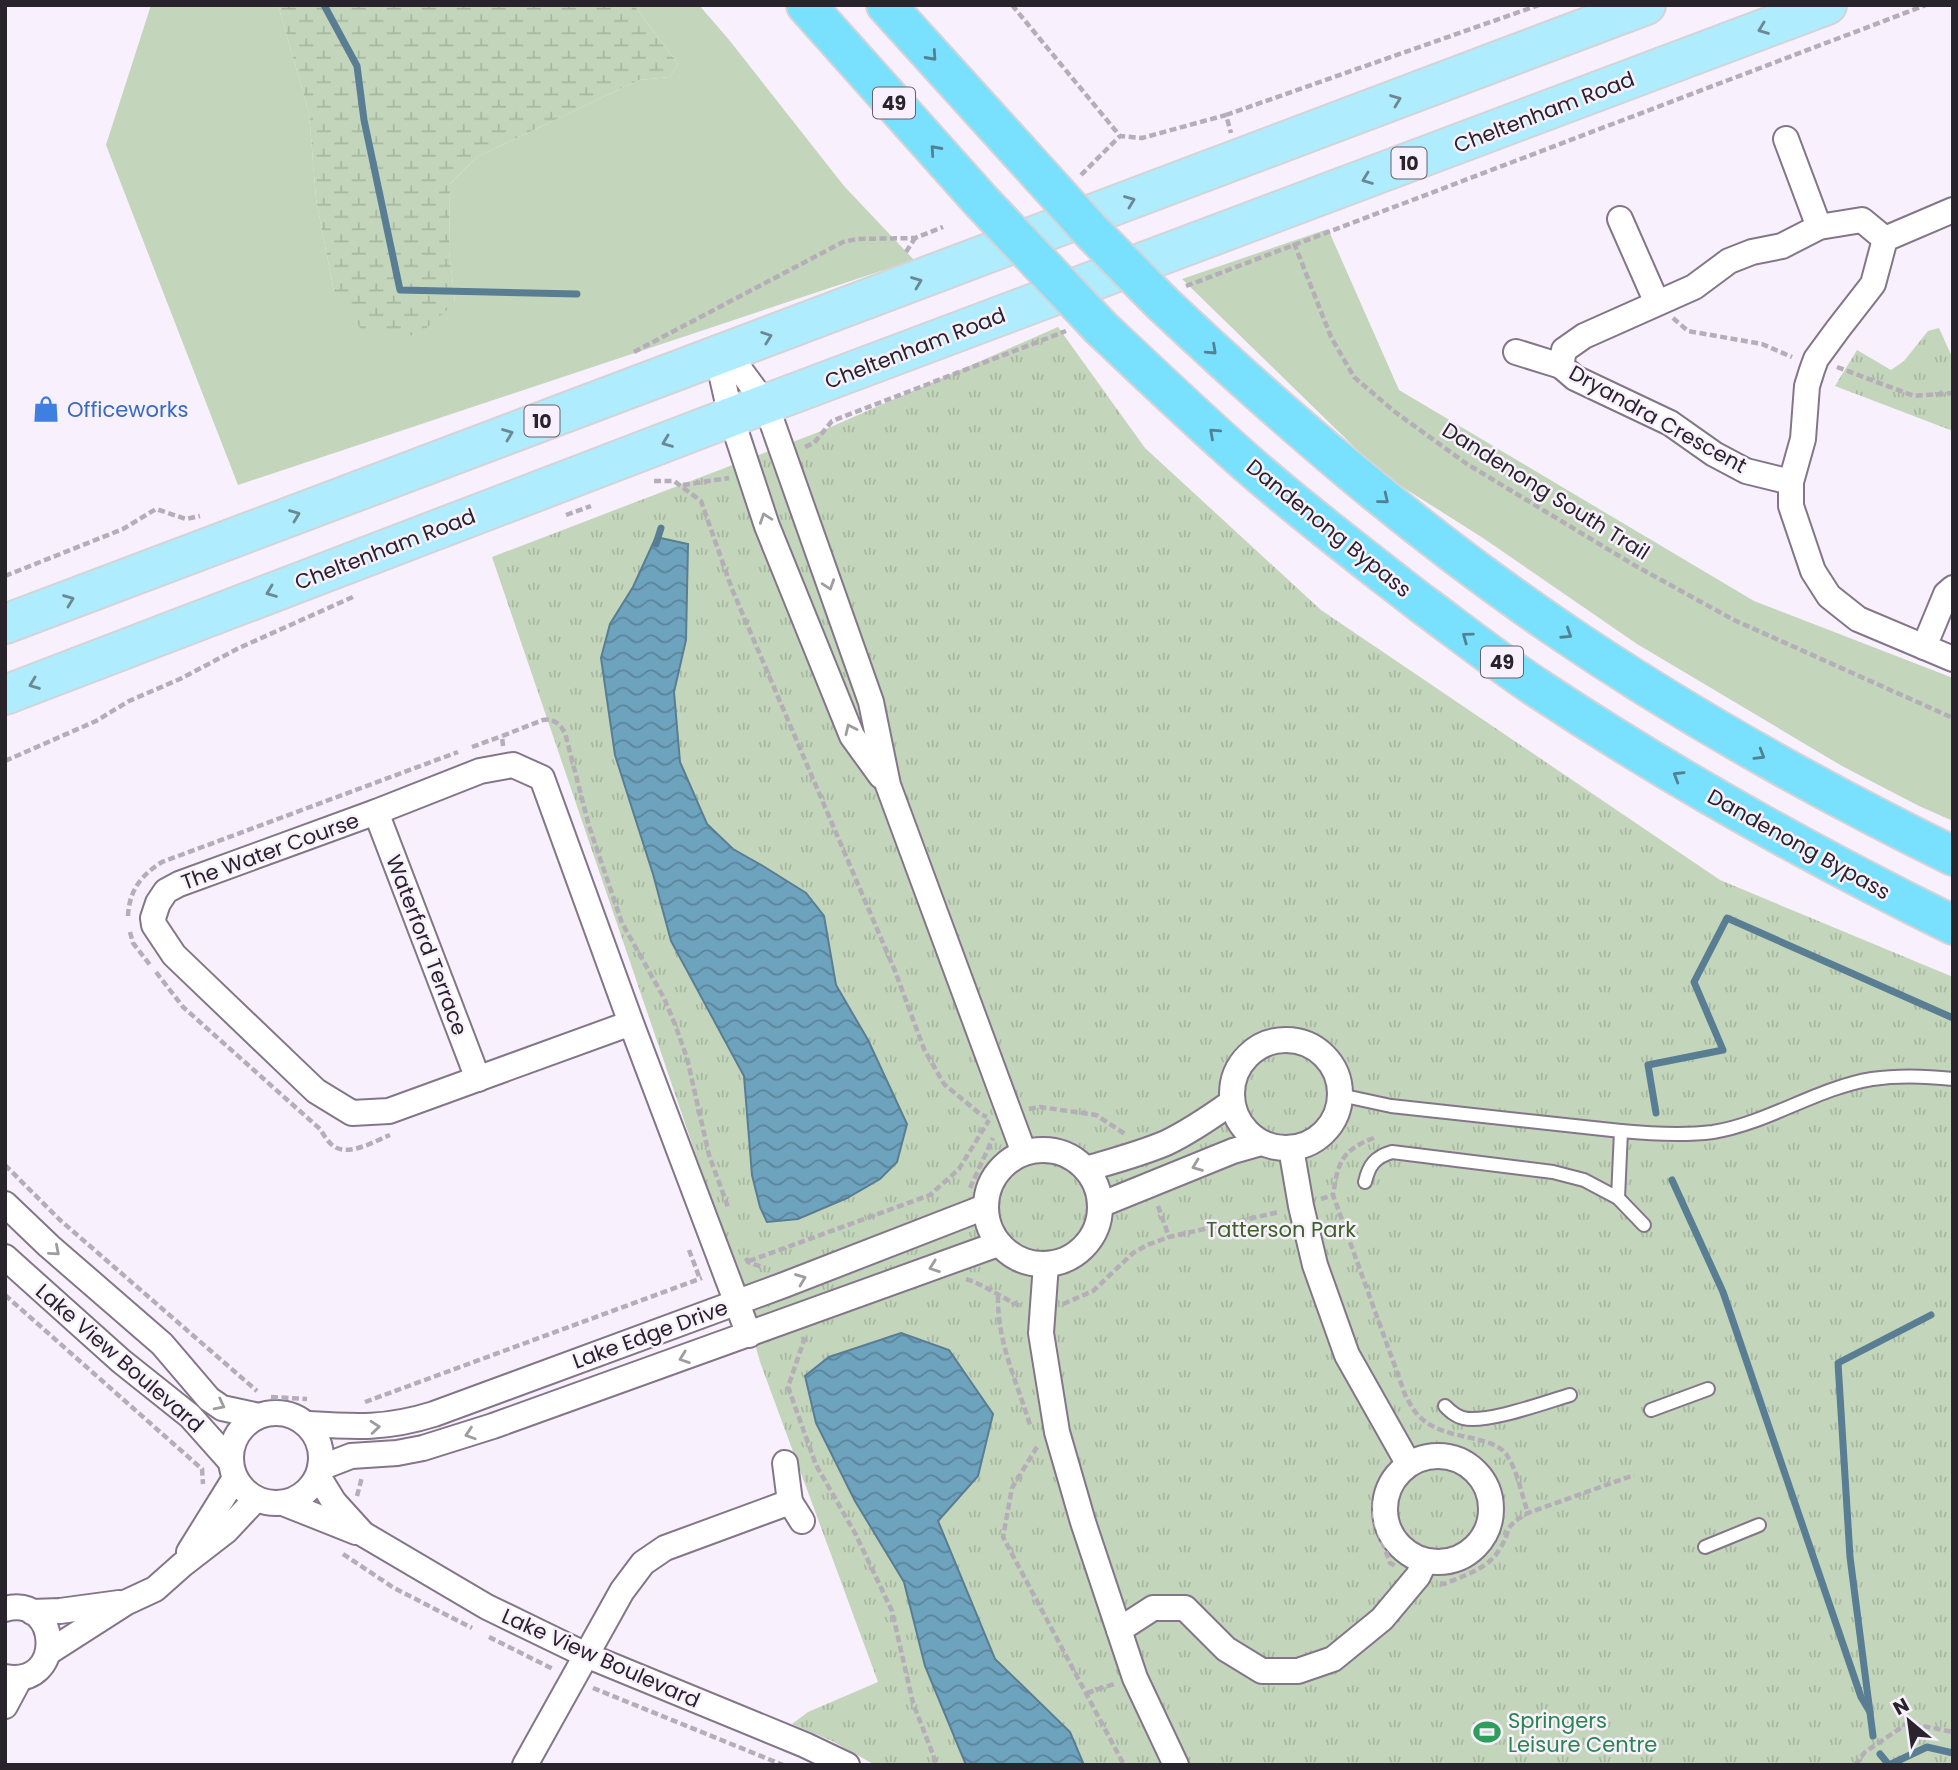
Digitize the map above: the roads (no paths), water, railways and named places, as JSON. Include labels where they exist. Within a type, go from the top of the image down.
[{"type":"highway","name":"Dandenong Bypass","points":[[806,5],[981,201],[1089,328],[1303,510],[1534,686],[1751,819],[1953,925]]},
{"type":"highway","points":[[886,5],[1060,177],[1089,229],[1171,296],[1331,456],[1471,566],[1555,626],[1669,701],[1772,762],[1953,856]]},
{"type":"main road","name":"10","points":[[5,624],[1646,5]]},
{"type":"main road","name":"Cheltenham Road","points":[[5,695],[748,411],[1288,228],[1827,5]]},
{"type":"street","points":[[1786,139],[1819,227]]},
{"type":"street","points":[[1953,210],[1885,239],[1873,284],[1816,359],[1807,386],[1803,439],[1791,482],[1791,506],[1813,571],[1829,596],[1858,619],[1953,659]]},
{"type":"street","points":[[1620,219],[1657,303]]},
{"type":"street","name":"Dryandra Crescent","points":[[1791,482],[1746,471],[1670,423],[1575,378],[1562,366],[1564,350],[1584,336],[1694,286],[1729,261],[1752,252],[1782,246],[1819,227],[1862,220],[1885,239]]},
{"type":"street","points":[[1516,352],[1562,366]]},
{"type":"street","points":[[722,353],[748,411],[784,456],[871,702],[888,785],[999,1115],[1024,1153]]},
{"type":"street","points":[[722,353],[748,411],[750,472],[767,526],[852,736],[888,785]]},
{"type":"street","points":[[1924,647],[1946,594],[1953,588]]},
{"type":"street","name":"The Water Course","points":[[513,765],[542,778],[631,1023],[389,1111],[352,1113],[316,1091],[174,955],[154,925],[158,903],[166,891],[179,884],[376,812],[480,771],[513,765]]},
{"type":"street","name":"Waterford Terrace","points":[[376,812],[478,1079]]},
{"type":"street","points":[[631,1023],[736,1266],[737,1302],[749,1335]]},
{"type":"street","points":[[1100,1205],[1233,1151],[1261,1143],[1291,1148],[1308,1143],[1321,1135],[1338,1110],[1340,1095],[1338,1077],[1317,1049],[1300,1042],[1283,1040],[1265,1044],[1250,1054],[1239,1067],[1233,1084],[1236,1116],[1244,1128],[1261,1143]]},
{"type":"street","points":[[1086,1169],[1165,1143],[1199,1125],[1233,1102]]},
{"type":"street","points":[[1291,1148],[1315,1265],[1348,1355],[1408,1463]]},
{"type":"street","points":[[1040,1149],[1057,1151],[1073,1158],[1086,1169],[1098,1192],[1099,1219],[1094,1233],[1074,1255],[1061,1261],[1046,1264],[1028,1262],[1012,1256],[998,1244],[988,1226],[985,1207],[988,1189],[996,1174],[1008,1161],[1024,1153],[1040,1149]]},
{"type":"street","name":"Lake View Boulevard","points":[[5,1204],[162,1344],[209,1399],[222,1408],[259,1416]]},
{"type":"street","name":"Lake Edge Drive","points":[[307,1424],[361,1428],[384,1426],[434,1413],[784,1285],[985,1207]]},
{"type":"street","name":"Lake Edge Drive","points":[[319,1472],[342,1458],[397,1453],[449,1440],[749,1335],[800,1327],[998,1244]]},
{"type":"street","name":"Lake View Boulevard","points":[[5,1257],[121,1361],[190,1416],[233,1470]]},
{"type":"street","points":[[1046,1264],[1041,1333],[1057,1432],[1083,1522],[1135,1678],[1176,1765]]},
{"type":"street","points":[[271,1412],[297,1417],[307,1424],[320,1444],[319,1472],[310,1489],[298,1498],[283,1503],[256,1499],[244,1490],[233,1470],[232,1447],[237,1434],[247,1423],[259,1416],[271,1412]]},
{"type":"street","points":[[1119,1630],[1153,1608],[1185,1608],[1226,1649],[1262,1671],[1298,1671],[1333,1659],[1382,1619],[1418,1576],[1430,1572],[1437,1563],[1457,1560],[1474,1549],[1485,1535],[1490,1519],[1489,1489],[1471,1467],[1442,1454],[1408,1463],[1395,1476],[1384,1506],[1393,1539],[1430,1572]]},
{"type":"street","points":[[525,1765],[632,1574],[654,1554],[796,1511],[785,1463]]},
{"type":"street","points":[[181,1565],[233,1470]]},
{"type":"street","name":"Lake View Boulevard","points":[[319,1472],[334,1502],[356,1527]]},
{"type":"street","points":[[5,1706],[13,1677],[38,1669],[49,1652],[127,1602],[155,1589],[181,1565],[226,1531],[256,1499]]},
{"type":"street","name":"Lake View Boulevard","points":[[283,1503],[356,1527],[486,1608],[586,1655],[806,1745],[847,1765]]},
{"type":"street","points":[[32,1612],[81,1609],[127,1602]]},
{"type":"street","points":[[5,1609],[22,1608],[32,1612],[45,1625],[50,1643],[49,1652]]},
{"type":"lane","points":[[1340,1095],[1391,1106],[1672,1135],[1713,1131],[1758,1120],[1816,1096],[1871,1079],[1924,1076],[1953,1079]]},
{"type":"lane","points":[[1618,1198],[1621,1131]]},
{"type":"lane","points":[[1365,1182],[1369,1167],[1380,1156],[1392,1152],[1553,1172],[1584,1180],[1618,1198],[1644,1225]]},
{"type":"lane","points":[[1651,1410],[1708,1389]]},
{"type":"lane","points":[[1445,1406],[1452,1414],[1464,1419],[1513,1412],[1570,1395]]},
{"type":"lane","points":[[1705,1547],[1759,1525]]},
{"type":"water","points":[[656,537],[688,544],[686,640],[674,692],[680,762],[707,824],[733,849],[806,893],[824,916],[836,985],[868,1040],[907,1124],[897,1162],[880,1179],[847,1198],[798,1219],[767,1222],[760,1207],[752,1175],[744,1076],[671,941],[615,755],[601,658],[610,624],[633,587]]},
{"type":"water","points":[[901,1333],[949,1350],[993,1414],[978,1476],[938,1521],[995,1659],[1070,1732],[1084,1765],[966,1765],[925,1666],[904,1582],[855,1501],[816,1423],[805,1376],[829,1357]]},
{"type":"waterway","points":[[324,5],[357,66],[364,120],[400,290],[577,294]]},
{"type":"waterway","points":[[656,544],[661,528]]},
{"type":"waterway","points":[[1656,1113],[1648,1065],[1723,1050],[1694,982],[1727,918],[1953,1018]]},
{"type":"waterway","points":[[1672,1180],[1723,1292],[1861,1697],[1870,1712]]},
{"type":"waterway","points":[[1873,1736],[1850,1557],[1838,1363],[1931,1315]]},
{"type":"waterway","points":[[1880,1754],[1889,1765],[1927,1747],[1953,1753]]},
{"type":"place","name":"Officeworks","points":[[46,409]]},
{"type":"place","name":"Springers Leisure Centre","points":[[1487,1732]]},
{"type":"park label","name":"Tatterson Park","points":[[1281,1229]]}]
